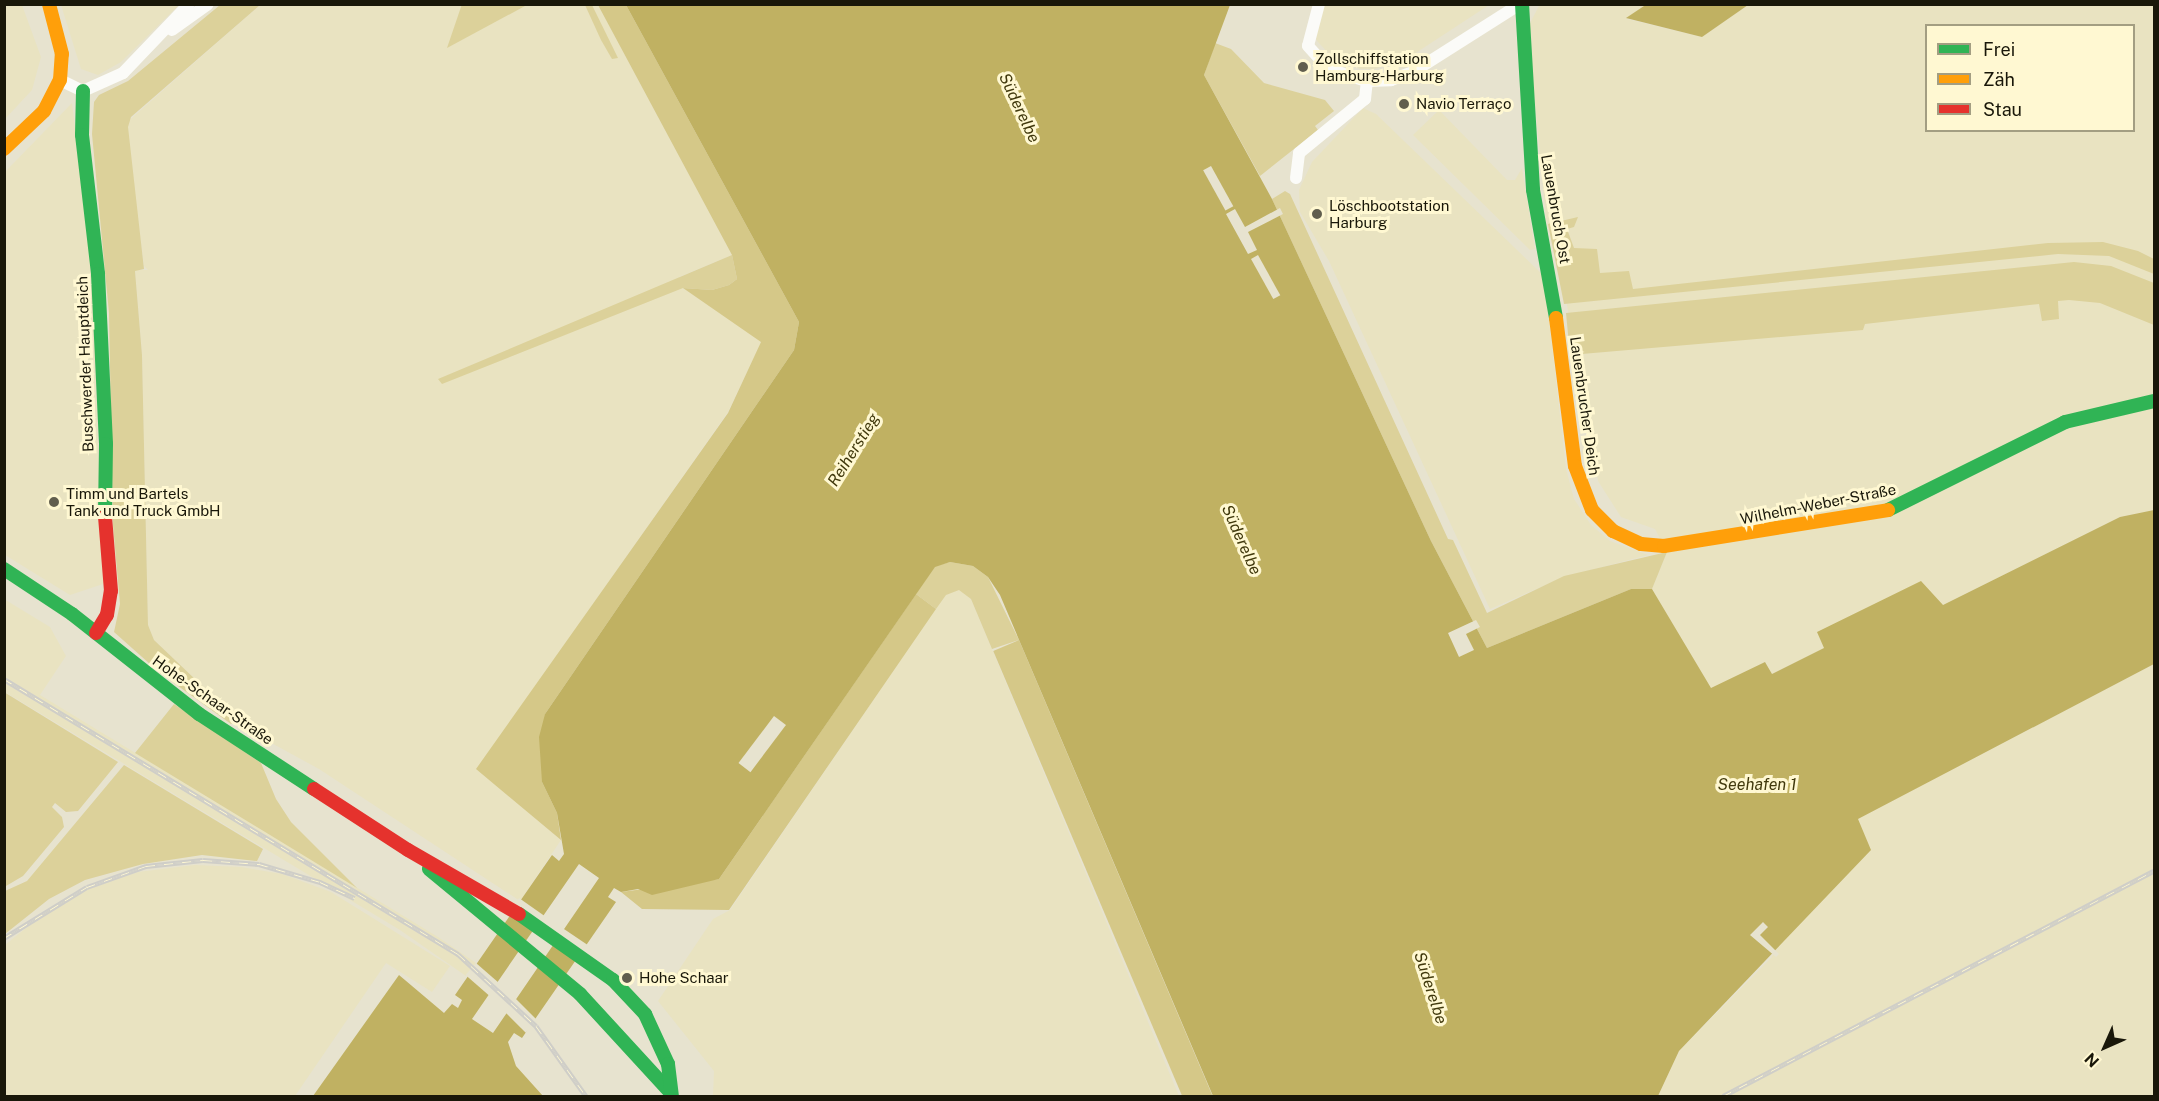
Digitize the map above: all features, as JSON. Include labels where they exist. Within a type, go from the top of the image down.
[{"type":"street","points":[[4,149],[44,111],[60,81],[62,54],[49,4]]},
{"type":"street","points":[[60,81],[83,91],[123,73],[165,32],[189,4]]},
{"type":"street","points":[[165,32],[207,4]]},
{"type":"street","points":[[1319,4],[1308,46],[1329,69],[1368,81],[1391,80],[1413,72],[1521,4]]},
{"type":"street","name":"Lauenbruch Ost","points":[[1521,4],[1532,180],[1551,275]]},
{"type":"street","points":[[1296,178],[1299,153],[1365,99],[1368,81]]},
{"type":"street","name":"Buschwerder Hauptdeich","points":[[83,91],[82,135],[98,274],[106,444],[104,509],[111,591],[107,615],[96,633]]},
{"type":"street","name":"Lauenbrucher Deich","points":[[1551,275],[1578,481],[1592,510],[1613,531]]},
{"type":"street","name":"Wilhelm-Weber-Straße","points":[[1613,531],[1641,544],[1664,546],[1897,508],[2065,422],[2154,401]]},
{"type":"street","name":"Hohe-Schaar-Straße","points":[[4,569],[96,633],[199,714],[408,850],[505,904],[618,985],[645,1014],[668,1064],[671,1094]]},
{"type":"street","name":"Hohe-Schaar-Straße","points":[[408,850],[572,988],[623,1037],[649,1072],[671,1094]]},
{"type":"shaded area","points":[[5,4],[22,5],[41,57],[32,90],[5,119]]},
{"type":"shaded area","points":[[61,4],[179,5],[121,62],[98,75],[81,69]]},
{"type":"shaded area","points":[[462,4],[524,4],[525,6],[447,48]]},
{"type":"shaded area","points":[[1540,4],[1647,5],[1627,19],[1702,37],[1748,5],[2154,5],[2154,510],[2120,517],[1943,605],[1818,632],[1825,648],[1772,674],[1765,662],[1711,689],[1652,589],[1667,552],[1655,529],[1621,517],[1598,481],[1564,288],[1546,219],[1528,27]]},
{"type":"shaded area","points":[[220,5],[260,5],[131,117],[128,127],[144,269],[135,271],[142,355],[148,625],[154,640],[238,720],[231,724],[160,673],[114,632],[120,604],[113,525],[109,313],[92,134],[94,102],[99,95],[128,81]]},
{"type":"shaded area","points":[[260,5],[598,5],[732,255],[679,277],[683,288],[762,341],[728,412],[477,769],[561,840],[520,901],[319,769],[235,723],[238,720],[154,640],[148,625],[142,355],[135,270],[148,270],[144,266],[125,124]]},
{"type":"shaded area","points":[[585,5],[592,5],[618,58],[612,59]]},
{"type":"shaded area","points":[[598,5],[626,5],[799,322],[794,350],[545,714],[542,782],[557,813],[561,840],[476,769],[728,413],[761,342],[683,288],[712,290],[729,285],[737,279],[732,255]]},
{"type":"shaded area","points":[[1324,5],[1489,5],[1408,58],[1375,69],[1360,69],[1332,57],[1314,36]]},
{"type":"shaded area","points":[[1215,43],[1231,49],[1264,83],[1325,100],[1334,111],[1315,126],[1318,130],[1260,176],[1204,75]]},
{"type":"shaded area","points":[[72,103],[92,265],[103,584],[70,595],[5,555],[5,172]]},
{"type":"shaded area","points":[[1363,108],[1376,114],[1544,276],[1566,469],[1574,499],[1591,525],[1610,541],[1648,555],[1564,577],[1490,609],[1329,261],[1300,212],[1299,190],[1312,162]]},
{"type":"shaded area","points":[[1439,110],[1507,180],[1515,180],[1522,168],[1535,249],[1530,250],[1413,135]]},
{"type":"shaded area","points":[[1285,191],[1290,194],[1448,539],[1453,540],[1487,613],[1564,576],[1667,552],[1652,589],[1631,589],[1487,648],[1431,541],[1272,199]]},
{"type":"shaded area","points":[[1578,217],[1574,227],[1567,229],[1574,248],[1597,249],[1600,273],[1629,271],[1633,289],[2048,243],[2103,242],[2138,251],[2154,259],[2154,274],[2109,256],[2058,254],[1564,304],[1548,224]]},
{"type":"shaded area","points":[[732,255],[737,279],[729,285],[712,290],[683,288],[442,384],[438,379]]},
{"type":"shaded area","points":[[2074,262],[2111,266],[2154,283],[2154,325],[2100,303],[2069,300],[2058,301],[2059,319],[2042,321],[2039,304],[1865,324],[1863,330],[1570,355],[1566,313]]},
{"type":"shaded area","points":[[950,562],[973,566],[988,577],[1019,640],[992,649],[971,599],[959,590],[946,595],[936,609],[916,594],[935,566]]},
{"type":"shaded area","points":[[959,589],[971,599],[1179,1096],[713,1096],[714,1071],[658,1001],[713,919],[730,910],[945,595]]},
{"type":"shaded area","points":[[916,594],[936,609],[729,910],[642,909],[621,892],[719,879]]},
{"type":"shaded area","points":[[4,599],[50,627],[66,656],[40,695],[438,937],[476,963],[466,976],[400,930],[5,692]]},
{"type":"shaded area","points":[[1019,640],[1213,1096],[1182,1096],[993,651]]},
{"type":"shaded area","points":[[2154,664],[2154,1096],[1658,1096],[1679,1051],[1771,958],[1857,819]]},
{"type":"shaded area","points":[[4,692],[118,762],[78,811],[66,812],[55,803],[52,807],[62,817],[64,827],[23,876],[6,886]]},
{"type":"shaded area","points":[[174,704],[261,763],[276,799],[291,822],[357,888],[135,753]]},
{"type":"shaded area","points":[[124,765],[263,849],[257,861],[202,855],[143,864],[85,880],[49,899],[5,934],[5,891],[27,881]]},
{"type":"shaded area","points":[[195,865],[241,867],[282,874],[331,892],[450,966],[432,992],[386,963],[295,1096],[5,1096],[5,945],[47,911],[87,889],[138,872]]},
{"type":"water","points":[[1647,4],[1748,5],[1702,37],[1626,18]]},
{"type":"water","points":[[626,5],[1230,5],[1204,75],[1272,199],[1431,541],[1487,648],[1631,589],[1652,589],[1711,688],[1765,662],[1772,674],[1824,648],[1817,632],[1921,581],[1943,605],[2120,517],[2154,510],[2154,664],[1858,819],[1871,850],[1679,1051],[1658,1096],[1213,1096],[1000,595],[988,577],[973,566],[950,562],[935,567],[719,879],[652,895],[638,889],[621,892],[614,888],[608,897],[616,902],[522,1038],[514,1033],[508,1042],[516,1066],[543,1096],[313,1096],[399,975],[444,1013],[452,1004],[458,1008],[462,1000],[455,995],[552,855],[559,861],[564,854],[557,813],[542,782],[539,737],[545,714],[794,350],[799,322]],"holes":[[[579,864],[599,878],[493,1033],[472,1019]]]},
{"type":"pier","points":[[1211,166],[1233,206],[1225,211],[1203,170]]},
{"type":"pier","points":[[1280,208],[1283,214],[1248,232],[1257,250],[1248,254],[1226,214],[1235,209],[1245,227]]},
{"type":"pier","points":[[1258,255],[1280,295],[1273,299],[1251,259]]},
{"type":"pier","points":[[1476,620],[1480,627],[1466,634],[1474,650],[1459,657],[1448,633]]},
{"type":"pier","points":[[774,716],[786,725],[750,772],[738,763]]},
{"type":"pier","points":[[519,898],[546,917],[535,932],[508,914]]},
{"type":"pier","points":[[1763,922],[1768,927],[1760,935],[1779,954],[1776,957],[1750,935]]},
{"type":"pier","points":[[561,927],[589,946],[579,962],[550,943]]},
{"type":"pier","points":[[476,963],[500,984],[490,996],[466,975]]},
{"type":"pier","points":[[513,996],[538,1021],[526,1033],[501,1008]]},
{"type":"railway","points":[[4,679],[458,954],[536,1026],[586,1096]]},
{"type":"railway","points":[[4,938],[87,887],[146,866],[203,860],[259,864],[320,882],[354,898]]},
{"type":"railway","points":[[1723,1096],[2154,871]]},
{"type":"traffic: fast","points":[[1522,4],[1533,190],[1556,318]]},
{"type":"traffic: fast","points":[[83,91],[82,135],[98,274],[106,444],[105,516]]},
{"type":"traffic: fast","points":[[1888,510],[2065,422],[2154,401]]},
{"type":"traffic: fast","points":[[4,569],[72,614],[199,714],[314,789]]},
{"type":"traffic: fast","points":[[429,869],[580,994],[670,1092]]},
{"type":"traffic: fast","points":[[519,914],[613,980],[645,1014],[668,1064],[672,1096]]},
{"type":"traffic: slow","points":[[4,149],[44,111],[60,80],[62,54],[49,4]]},
{"type":"traffic: slow","points":[[1556,318],[1575,466],[1592,510],[1613,531],[1641,544],[1664,546],[1888,510]]},
{"type":"traffic: jam","points":[[96,633],[107,615],[111,591],[105,516]]},
{"type":"traffic: jam","points":[[314,789],[408,850],[519,914]]},
{"type":"place","name":"Zollschiffstation Hamburg-Harburg","points":[[1303,67]]},
{"type":"place","name":"Navio Terraço","points":[[1404,104]]},
{"type":"place","name":"Löschbootstation Harburg","points":[[1317,214]]},
{"type":"place","name":"Timm und Bartels Tank und Truck GmbH","points":[[54,502]]},
{"type":"place","name":"Hohe Schaar","points":[[627,978]]},
{"type":"water label","name":"Süderelbe","points":[[1019,108]]},
{"type":"water label","name":"Reiherstieg","points":[[854,450]]},
{"type":"water label","name":"Süderelbe","points":[[1241,540]]},
{"type":"water label","name":"Seehafen 1","points":[[1757,785]]},
{"type":"water label","name":"Süderelbe","points":[[1430,988]]}]
